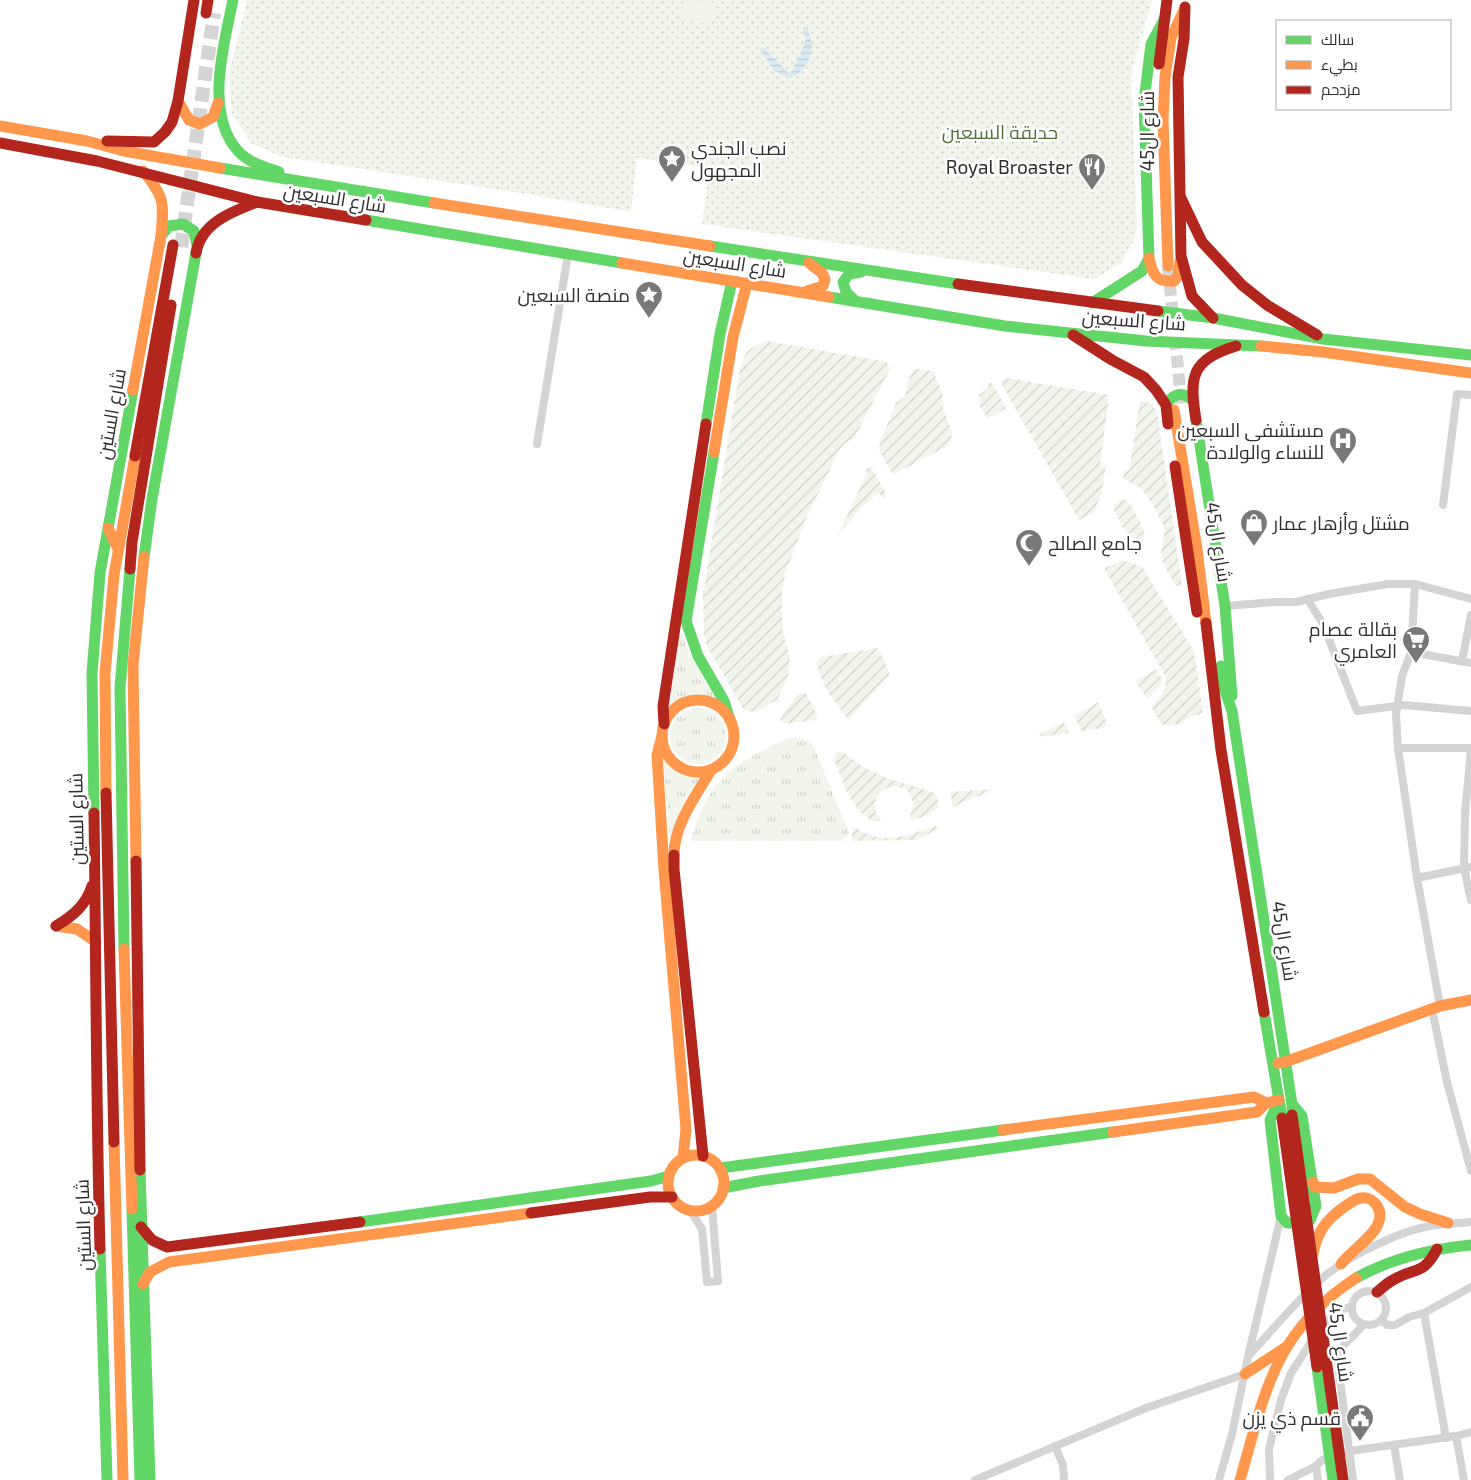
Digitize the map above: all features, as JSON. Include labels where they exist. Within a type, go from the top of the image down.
[{"type":"main road","points":[[87,140],[154,142],[165,132],[172,122],[178,100],[194,0]]},
{"type":"main road","points":[[208,0],[210,13],[217,0]]},
{"type":"main road","points":[[178,100],[189,120],[200,124],[211,121],[216,113],[221,69],[233,0]]},
{"type":"main road","name":"شارع ال45","points":[[1167,0],[1157,76],[1156,116],[1165,267],[1163,120],[1165,77],[1171,38],[1186,4]]},
{"type":"main road","points":[[1165,18],[1151,44],[1144,102],[1149,258],[1154,277],[1160,281],[1167,282],[1174,281],[1178,276],[1180,256],[1178,77],[1184,39],[1186,4]]},
{"type":"main road","points":[[218,101],[225,129],[238,151],[255,164],[309,183]]},
{"type":"main road","name":"شارع السبعين","points":[[0,126],[87,140],[124,151],[309,183],[808,262],[1092,303],[1213,318],[1323,339],[1471,355]]},
{"type":"main road","name":"شارع السبعين","points":[[0,143],[56,152],[143,171],[256,202],[1005,326],[1146,341],[1246,344],[1322,352],[1471,373]]},
{"type":"main road","name":"شارع الستين","points":[[107,1480],[96,1119],[97,992],[92,673],[100,573],[161,236],[163,197],[158,188],[143,171]]},
{"type":"main road","points":[[1178,190],[1184,207],[1202,242],[1242,285],[1267,305],[1323,339]]},
{"type":"main road","points":[[150,1480],[141,1227],[132,688],[136,620],[152,500],[197,245],[207,229],[224,214],[256,202]]},
{"type":"main road","points":[[161,236],[169,226],[183,224],[194,232],[197,245]]},
{"type":"main road","name":"شارع الستين","points":[[124,1480],[106,873],[105,674],[109,617],[118,549],[177,246],[132,542],[120,688],[123,872],[140,1480]]},
{"type":"main road","points":[[1180,256],[1192,296],[1213,318]]},
{"type":"main road","points":[[1092,303],[1142,271],[1149,258]]},
{"type":"main road","points":[[802,292],[823,286],[825,279],[822,273],[808,262]]},
{"type":"main road","points":[[855,301],[845,294],[843,282],[849,274],[866,271]]},
{"type":"main road","points":[[681,620],[698,656],[724,701],[734,731],[732,749],[728,757],[720,765],[700,773],[688,771],[678,766],[669,758],[664,747],[663,706],[681,620],[720,334],[732,281]]},
{"type":"main road","points":[[689,564],[733,337],[747,283]]},
{"type":"main road","points":[[1069,333],[1112,360],[1144,377],[1174,408]]},
{"type":"main road","points":[[1232,711],[1232,684],[1225,606],[1193,402],[1194,375],[1200,364],[1209,356],[1222,350],[1246,344]]},
{"type":"main road","points":[[1174,408],[1169,398],[1175,394],[1188,396],[1193,402]]},
{"type":"main road","name":"شارع ال45","points":[[1174,408],[1206,677],[1216,704],[1221,750],[1278,1100],[1289,1112],[1343,1480]]},
{"type":"main road","name":"شارع ال45","points":[[1174,408],[1223,685],[1232,711],[1285,1062],[1289,1112],[1333,1480]]},
{"type":"main road","points":[[108,528],[118,549]]},
{"type":"main road","points":[[683,1158],[686,1129],[669,847],[658,755],[663,730],[669,715],[686,702],[697,700],[718,706],[726,713],[730,720]]},
{"type":"main road","points":[[703,1156],[674,869],[669,847],[684,816],[711,770]]},
{"type":"main road","points":[[106,873],[136,872]]},
{"type":"main road","points":[[94,876],[90,892],[82,906],[75,914],[56,926],[77,929],[96,942]]},
{"type":"main road","points":[[1273,1064],[1285,1062],[1436,1008],[1471,1000]]},
{"type":"main road","points":[[720,1168],[1254,1097],[1266,1103]]},
{"type":"main road","points":[[1278,1100],[1270,1120],[1282,1216],[1287,1222],[1298,1224],[1308,1221],[1314,1215],[1316,1206],[1302,1116],[1289,1112]]},
{"type":"main road","points":[[724,1188],[759,1181],[1257,1112],[1266,1103],[1278,1100]]},
{"type":"main road","points":[[693,1155],[703,1156],[710,1158],[720,1168],[724,1178],[724,1188],[712,1206],[701,1210],[690,1210],[680,1205],[672,1197],[669,1176],[672,1169],[683,1158],[693,1155]]},
{"type":"main road","points":[[141,1227],[156,1244],[167,1247],[651,1181],[669,1176]]},
{"type":"main road","points":[[1313,1182],[1315,1187],[1334,1188],[1358,1179],[1370,1179],[1405,1207],[1448,1223]]},
{"type":"main road","points":[[143,1284],[150,1272],[160,1265],[169,1262],[650,1197],[672,1197]]},
{"type":"main road","points":[[1312,1262],[1316,1235],[1325,1222],[1356,1199],[1360,1197],[1369,1199],[1379,1208],[1380,1222],[1375,1231],[1341,1264]]},
{"type":"main road","points":[[344,1224],[350,1237]]},
{"type":"main road","points":[[1240,1480],[1265,1398],[1286,1347],[1305,1319],[1316,1307],[1356,1279],[1400,1258],[1437,1249],[1471,1245]]},
{"type":"main road","points":[[1376,1292],[1390,1281],[1424,1268],[1431,1261],[1437,1249]]},
{"type":"main road","points":[[1245,1374],[1257,1368],[1272,1353],[1286,1347]]},
{"type":"street","points":[[537,444],[568,254]]},
{"type":"street","points":[[1443,505],[1457,394],[1471,395]]},
{"type":"street","points":[[1225,606],[1296,602],[1357,588],[1388,584],[1414,584],[1471,599]]},
{"type":"street","points":[[1414,584],[1411,652],[1402,676],[1396,715],[1398,748],[1447,1082],[1471,1171]]},
{"type":"street","points":[[1308,600],[1322,624],[1358,711],[1397,706],[1471,711]]},
{"type":"street","points":[[1462,661],[1471,615]]},
{"type":"street","points":[[1411,652],[1471,662]]},
{"type":"street","points":[[1398,748],[1471,749],[1465,813],[1471,900]]},
{"type":"street","points":[[1417,878],[1468,868]]},
{"type":"street","points":[[690,1210],[702,1229],[708,1282],[718,1281],[712,1206]]},
{"type":"street","points":[[1219,1480],[1232,1434],[1248,1357],[1282,1216]]},
{"type":"street","points":[[1248,1357],[1320,1281],[1341,1264],[1408,1232],[1448,1223],[1471,1222]]},
{"type":"street","points":[[1382,1320],[1391,1326],[1409,1317],[1424,1313],[1471,1288]]},
{"type":"street","points":[[1367,1291],[1376,1292],[1381,1295],[1386,1305],[1382,1320],[1373,1325],[1363,1324],[1353,1315],[1352,1306],[1355,1297],[1367,1291]]},
{"type":"street","points":[[1270,1480],[1269,1449],[1280,1400],[1290,1373],[1330,1317],[1340,1310],[1352,1306]]},
{"type":"street","points":[[1424,1313],[1446,1438]]},
{"type":"street","points":[[1353,1480],[1337,1356],[1342,1346],[1356,1336],[1363,1324]]},
{"type":"street","points":[[975,1480],[1146,1408],[1245,1374]]},
{"type":"street","points":[[1288,1480],[1316,1466],[1332,1455],[1446,1438],[1471,1432]]},
{"type":"street","points":[[1456,1436],[1464,1480]]},
{"type":"street","points":[[1394,1445],[1400,1480]]},
{"type":"street","points":[[1055,1446],[1063,1464],[1064,1480]]},
{"type":"street","points":[[1316,1466],[1318,1480]]},
{"type":"green space","name":"حديقة السبعين","points":[[247,0],[1152,0],[1131,75],[1137,228],[1133,242],[1121,264],[1094,279],[702,224],[709,168],[637,158],[631,212],[283,157],[252,144],[232,114],[229,75]]},
{"type":"green space","points":[[684,0],[715,3],[712,24],[681,19]]},
{"type":"green space","points":[[767,341],[887,362],[890,369],[854,439],[845,443],[840,449],[805,521],[785,575],[782,593],[783,632],[790,658],[788,677],[777,700],[755,712],[744,710],[707,646],[704,634],[703,594],[739,374],[747,352],[754,346]]},
{"type":"green space","points":[[916,369],[934,371],[942,391],[943,409],[952,432],[951,442],[893,475],[879,450],[880,443],[896,403],[905,396],[907,385]]},
{"type":"green space","points":[[1006,378],[1109,395],[1100,466],[1106,466],[1102,491],[1094,513],[1079,520],[1003,387],[1001,381]]},
{"type":"green space","points":[[989,383],[992,383],[1006,408],[988,419],[980,407],[979,395],[988,388]]},
{"type":"green space","points":[[1140,401],[1152,404],[1157,412],[1182,585],[1176,586],[1163,562],[1161,554],[1164,527],[1157,512],[1142,490],[1123,477],[1124,470],[1129,470]]},
{"type":"green space","points":[[871,467],[886,493],[885,500],[878,493],[861,508],[837,537],[867,473],[866,470]]},
{"type":"green space","points":[[1119,500],[1127,501],[1138,518],[1145,537],[1141,542],[1135,543],[1131,541],[1114,511],[1114,505]]},
{"type":"green space","points":[[1122,561],[1142,567],[1194,651],[1203,713],[1188,718],[1181,724],[1163,725],[1153,711],[1152,706],[1164,689],[1165,676],[1104,568]]},
{"type":"green space","points":[[679,633],[683,634],[690,656],[717,701],[705,697],[693,697],[669,707]]},
{"type":"green space","points":[[878,648],[890,674],[848,720],[826,689],[816,664],[821,657]]},
{"type":"green space","points":[[1157,669],[1163,682],[1148,700],[1135,681]]},
{"type":"green space","points":[[803,692],[807,695],[818,717],[816,720],[782,724],[781,717],[796,696]]},
{"type":"green space","points":[[1098,702],[1107,723],[1104,728],[1081,731],[1074,716]]},
{"type":"green space","points":[[698,708],[709,710],[718,716],[724,725],[726,736],[724,747],[718,756],[709,762],[698,764],[687,762],[678,756],[672,747],[670,736],[672,725],[678,716],[687,710]]},
{"type":"green space","points":[[1064,722],[1069,733],[1042,737],[1039,735]]},
{"type":"green space","points":[[793,737],[803,738],[813,745],[849,833],[842,841],[691,841],[697,820],[705,803],[727,775],[756,754]]},
{"type":"green space","points":[[837,752],[843,752],[863,767],[884,777],[936,794],[938,807],[929,815],[909,821],[913,803],[909,793],[903,788],[895,786],[887,788],[875,800],[875,809],[881,820],[875,822],[860,812],[854,805],[835,763],[834,758]]},
{"type":"green space","points":[[665,756],[682,770],[702,776],[687,797],[670,838],[662,757]]},
{"type":"green space","points":[[995,789],[953,807],[950,792]]},
{"type":"green space","points":[[852,826],[881,838],[905,836],[936,826],[938,829],[917,840],[852,841]]},
{"type":"shaded area","points":[[803,27],[808,30],[812,45],[811,54],[806,64],[800,72],[792,77],[787,77],[774,71],[760,48],[765,49],[790,74],[806,39]]},
{"type":"tunnel","points":[[181,247],[214,13]]},
{"type":"tunnel","points":[[1168,266],[1182,409]]},
{"type":"traffic: fast","points":[[233,0],[219,78],[219,99],[222,118],[228,136],[242,155],[257,164],[279,172]]},
{"type":"traffic: fast","points":[[1092,303],[1142,271],[1149,258],[1144,102],[1151,44],[1165,18]]},
{"type":"traffic: fast","points":[[220,168],[434,203]]},
{"type":"traffic: fast","points":[[366,220],[622,263]]},
{"type":"traffic: fast","points":[[161,236],[169,226],[183,224],[194,231],[197,245]]},
{"type":"traffic: fast","points":[[710,246],[958,284]]},
{"type":"traffic: fast","points":[[144,557],[152,499],[196,253]]},
{"type":"traffic: fast","points":[[855,301],[846,292],[843,282],[849,274],[861,272]]},
{"type":"traffic: fast","points":[[706,424],[720,334],[732,281]]},
{"type":"traffic: fast","points":[[829,297],[1005,326],[1146,341],[1261,346]]},
{"type":"traffic: fast","points":[[1158,311],[1213,318],[1323,339],[1471,355]]},
{"type":"traffic: fast","points":[[94,813],[92,673],[100,573],[133,390]]},
{"type":"traffic: fast","points":[[1166,405],[1172,398],[1178,395],[1186,396],[1193,401]]},
{"type":"traffic: fast","points":[[1196,420],[1225,606],[1232,696]]},
{"type":"traffic: fast","points":[[714,452],[686,621],[698,656],[724,701],[730,720]]},
{"type":"traffic: fast","points":[[124,949],[120,688],[130,569]]},
{"type":"traffic: fast","points":[[1221,666],[1223,685],[1232,711],[1292,1104],[1292,1115]]},
{"type":"traffic: fast","points":[[1264,1012],[1282,1118]]},
{"type":"traffic: fast","points":[[1279,1100],[1270,1120],[1281,1216],[1287,1223],[1303,1223],[1310,1220],[1316,1206],[1302,1116],[1292,1104]]},
{"type":"traffic: fast","points":[[720,1168],[1003,1130]]},
{"type":"traffic: fast","points":[[723,1188],[759,1181],[1113,1132]]},
{"type":"traffic: fast","points":[[140,1170],[150,1480]]},
{"type":"traffic: fast","points":[[360,1222],[651,1181],[669,1176]]},
{"type":"traffic: fast","points":[[132,1209],[140,1480]]},
{"type":"traffic: fast","points":[[1356,1278],[1397,1260],[1441,1249],[1471,1245]]},
{"type":"traffic: fast","points":[[100,1249],[107,1480]]},
{"type":"traffic: fast","points":[[1317,1367],[1333,1480]]},
{"type":"traffic: slow","points":[[1168,266],[1163,120],[1165,77],[1171,38],[1183,12]]},
{"type":"traffic: slow","points":[[178,101],[189,120],[200,124],[213,117],[218,103]]},
{"type":"traffic: slow","points":[[0,126],[87,141],[124,151],[220,168]]},
{"type":"traffic: slow","points":[[133,390],[163,216],[161,201],[156,187],[143,171]]},
{"type":"traffic: slow","points":[[434,203],[710,246]]},
{"type":"traffic: slow","points":[[1149,258],[1156,276],[1159,279],[1168,281],[1174,281],[1178,276],[1180,261]]},
{"type":"traffic: slow","points":[[622,263],[829,297]]},
{"type":"traffic: slow","points":[[807,291],[823,286],[825,279],[822,273],[809,263]]},
{"type":"traffic: slow","points":[[714,452],[733,337],[747,283]]},
{"type":"traffic: slow","points":[[1261,346],[1323,352],[1471,373]]},
{"type":"traffic: slow","points":[[1174,410],[1197,549],[1206,623]]},
{"type":"traffic: slow","points":[[106,793],[105,673],[114,575],[135,456]]},
{"type":"traffic: slow","points":[[108,528],[118,549]]},
{"type":"traffic: slow","points":[[136,861],[133,665],[144,557]]},
{"type":"traffic: slow","points":[[698,700],[718,706],[728,716],[734,736],[728,756],[718,766],[698,772],[678,766],[668,756],[662,736],[668,716],[678,706],[698,700]]},
{"type":"traffic: slow","points":[[662,736],[657,755],[664,870],[686,1129],[683,1158]]},
{"type":"traffic: slow","points":[[674,855],[675,844],[682,821],[711,770]]},
{"type":"traffic: slow","points":[[56,926],[77,929],[96,942]]},
{"type":"traffic: slow","points":[[124,949],[132,1209]]},
{"type":"traffic: slow","points":[[1278,1063],[1440,1006],[1471,1000]]},
{"type":"traffic: slow","points":[[1003,1130],[1254,1097],[1266,1103]]},
{"type":"traffic: slow","points":[[1113,1132],[1257,1112],[1266,1103],[1279,1100]]},
{"type":"traffic: slow","points":[[114,1142],[123,1480]]},
{"type":"traffic: slow","points":[[696,1155],[707,1157],[716,1163],[722,1172],[724,1183],[722,1194],[716,1203],[707,1209],[696,1211],[685,1209],[676,1203],[670,1194],[668,1183],[670,1172],[676,1163],[685,1157],[696,1155]]},
{"type":"traffic: slow","points":[[1313,1182],[1315,1187],[1334,1188],[1358,1179],[1370,1179],[1405,1207],[1448,1223]]},
{"type":"traffic: slow","points":[[1313,1254],[1323,1227],[1332,1217],[1356,1199],[1366,1198],[1377,1206],[1380,1219],[1371,1234],[1341,1264]]},
{"type":"traffic: slow","points":[[143,1284],[150,1272],[169,1262],[531,1213]]},
{"type":"traffic: slow","points":[[1240,1480],[1266,1392],[1290,1342],[1307,1320],[1328,1298],[1356,1278]]},
{"type":"traffic: slow","points":[[1245,1374],[1286,1347]]},
{"type":"traffic: jam","points":[[107,141],[154,142],[172,122],[178,101],[194,0]]},
{"type":"traffic: jam","points":[[206,13],[208,0]]},
{"type":"traffic: jam","points":[[1159,64],[1167,0]]},
{"type":"traffic: jam","points":[[1185,7],[1184,39],[1178,77],[1181,256],[1192,296],[1213,318]]},
{"type":"traffic: jam","points":[[0,143],[97,161],[257,202],[366,220]]},
{"type":"traffic: jam","points":[[1181,198],[1202,242],[1242,285],[1267,305],[1317,335]]},
{"type":"traffic: jam","points":[[196,253],[199,243],[211,226],[237,210],[257,202]]},
{"type":"traffic: jam","points":[[135,456],[173,245]]},
{"type":"traffic: jam","points":[[958,284],[1158,311]]},
{"type":"traffic: jam","points":[[130,569],[132,542],[171,305]]},
{"type":"traffic: jam","points":[[1073,335],[1112,360],[1144,377],[1166,405],[1168,424]]},
{"type":"traffic: jam","points":[[1196,420],[1193,392],[1196,372],[1210,357],[1236,346]]},
{"type":"traffic: jam","points":[[664,724],[663,706],[706,424]]},
{"type":"traffic: jam","points":[[1175,466],[1197,612]]},
{"type":"traffic: jam","points":[[1206,623],[1221,750],[1264,1012]]},
{"type":"traffic: jam","points":[[106,793],[114,1142]]},
{"type":"traffic: jam","points":[[94,813],[100,1249]]},
{"type":"traffic: jam","points":[[674,855],[703,1156]]},
{"type":"traffic: jam","points":[[136,861],[140,1170]]},
{"type":"traffic: jam","points":[[56,926],[78,909],[86,899],[92,886]]},
{"type":"traffic: jam","points":[[1292,1115],[1343,1480]]},
{"type":"traffic: jam","points":[[1282,1118],[1317,1367]]},
{"type":"traffic: jam","points":[[531,1213],[650,1197],[672,1197]]},
{"type":"traffic: jam","points":[[141,1227],[152,1240],[167,1247],[360,1222]]},
{"type":"traffic: jam","points":[[1377,1292],[1393,1280],[1423,1267],[1432,1258],[1437,1249]]},
{"type":"place","name":"نصب الجندي المجهول","points":[[672,183]]},
{"type":"place","name":"Royal Broaster","points":[[1092,191]]},
{"type":"place","name":"منصة السبعين","points":[[649,319]]},
{"type":"place","name":"مستشفى السبعين للنساء والولادة","points":[[1343,465]]},
{"type":"place","name":"مشتل وأزهار عمار","points":[[1254,547]]},
{"type":"place","name":"جامع الصالح","points":[[1029,567]]},
{"type":"place","name":"بقالة عصام العامري","points":[[1416,664]]},
{"type":"place","name":"قسم ذي يزن","points":[[1360,1442]]}]
